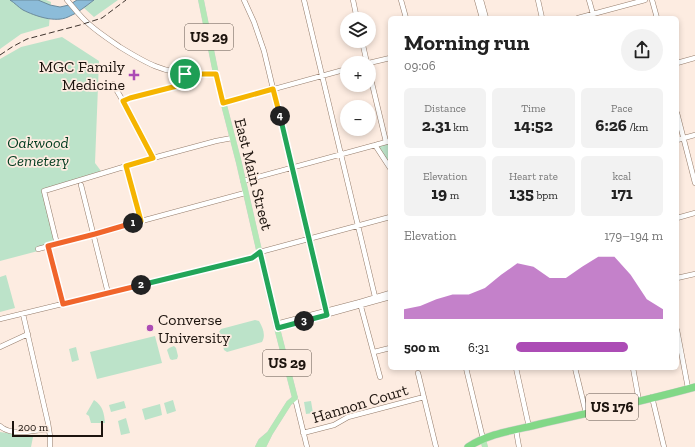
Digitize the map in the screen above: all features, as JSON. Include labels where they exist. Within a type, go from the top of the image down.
[{"type":"highway","name":"US 176","points":[[468,447],[483,439],[516,430],[692,388]]},
{"type":"main road","name":"East Main Street","points":[[201,0],[216,74],[295,398]]},
{"type":"main road","name":"US 29","points":[[263,447],[289,403],[295,398]]},
{"type":"main road","name":"US 29","points":[[258,447],[261,441],[270,433]]},
{"type":"main road","points":[[483,439],[485,447]]},
{"type":"street","points":[[66,0],[95,30],[149,64],[166,71],[185,74],[216,74]]},
{"type":"street","points":[[244,0],[261,41],[327,313]]},
{"type":"street","points":[[304,0],[375,299]]},
{"type":"street","points":[[352,0],[355,12]]},
{"type":"street","points":[[402,0],[406,16]]},
{"type":"street","points":[[477,0],[481,16]]},
{"type":"street","points":[[481,0],[485,16]]},
{"type":"street","points":[[538,0],[542,16]]},
{"type":"street","points":[[589,0],[593,14]]},
{"type":"street","points":[[586,16],[645,0]]},
{"type":"street","points":[[652,0],[656,16]]},
{"type":"street","points":[[376,61],[388,58]]},
{"type":"street","points":[[679,62],[695,58]]},
{"type":"street","points":[[223,103],[340,71]]},
{"type":"street","points":[[123,101],[177,86],[184,80],[185,74]]},
{"type":"street","points":[[112,84],[123,101],[153,158]]},
{"type":"street","points":[[243,180],[388,141],[375,92]]},
{"type":"street","points":[[679,121],[695,183]]},
{"type":"street","points":[[679,139],[695,135]]},
{"type":"street","points":[[57,244],[44,191],[153,158],[232,138]]},
{"type":"street","points":[[375,145],[388,165]]},
{"type":"street","points":[[126,166],[141,221]]},
{"type":"street","points":[[81,185],[108,293]]},
{"type":"street","points":[[38,249],[245,193]]},
{"type":"street","points":[[679,217],[695,213]]},
{"type":"street","points":[[0,319],[252,258],[260,252],[388,218]]},
{"type":"street","points":[[48,246],[63,304]]},
{"type":"street","points":[[679,278],[695,274]]},
{"type":"street","points":[[277,326],[361,304],[388,294]]},
{"type":"street","points":[[375,299],[388,297]]},
{"type":"street","points":[[361,304],[380,377]]},
{"type":"street","points":[[23,314],[49,429],[50,447]]},
{"type":"street","points":[[0,347],[28,334]]},
{"type":"street","points":[[679,338],[692,388]]},
{"type":"street","points":[[374,352],[388,348]]},
{"type":"street","points":[[466,370],[483,439]]},
{"type":"street","points":[[516,370],[529,427]]},
{"type":"street","points":[[575,370],[586,413]]},
{"type":"street","points":[[633,370],[639,401]]},
{"type":"street","points":[[418,373],[436,447]]},
{"type":"street","name":"Hannon Court","points":[[303,433],[334,425],[348,417],[424,397]]},
{"type":"street","points":[[652,397],[664,447]]},
{"type":"street","name":"East Main Street","points":[[295,398],[306,447]]},
{"type":"street","points":[[0,426],[13,432],[49,429]]},
{"type":"street","points":[[516,430],[519,447]]},
{"type":"green space","points":[[0,0],[46,0],[51,2],[49,26],[21,34],[0,49]]},
{"type":"green space","points":[[94,0],[118,0],[94,17],[84,8]]},
{"type":"green space","name":"Oakwood Cemetery","points":[[62,37],[99,61],[95,163],[101,171],[42,190],[57,246],[0,261],[0,59],[21,47]]},
{"type":"green space","points":[[388,142],[388,165],[375,145]]},
{"type":"green space","points":[[6,275],[15,308],[0,312],[0,277]]},
{"type":"green space","points":[[255,320],[259,321],[263,329],[264,337],[262,342],[227,352],[224,350],[219,332],[221,329]]},
{"type":"green space","points":[[155,336],[162,363],[97,379],[90,352]]},
{"type":"green space","points":[[174,346],[178,356],[177,359],[172,360],[170,359],[167,350]]},
{"type":"green space","points":[[76,347],[79,360],[72,362],[69,349]]},
{"type":"green space","points":[[94,400],[102,410],[105,423],[91,423],[89,416],[86,414]]},
{"type":"green space","points":[[173,400],[176,411],[167,414],[164,403]]},
{"type":"green space","points":[[124,401],[126,408],[111,412],[109,405]]},
{"type":"green space","points":[[311,401],[313,413],[306,414],[304,402]]},
{"type":"green space","points":[[160,404],[162,415],[145,420],[142,409]]},
{"type":"green space","points":[[126,418],[130,433],[121,435],[118,421]]},
{"type":"green space","points":[[0,432],[33,437],[31,447],[0,447]]},
{"type":"water","points":[[10,0],[38,0],[60,7],[69,5],[77,0],[94,0],[82,9],[63,19],[51,19],[21,9]]},
{"type":"railway","points":[[0,55],[27,39],[102,18],[126,0]]},
{"type":"place","name":"MGC Family Medicine","points":[[134,75]]},
{"type":"place","name":"Converse University","points":[[150,328]]},
{"type":"route","points":[[185,74],[216,74],[223,103],[273,89],[327,315],[278,328],[260,252],[252,258],[63,304],[48,246],[141,221],[126,166],[153,158],[123,101],[177,86],[184,80],[185,74]]}]
